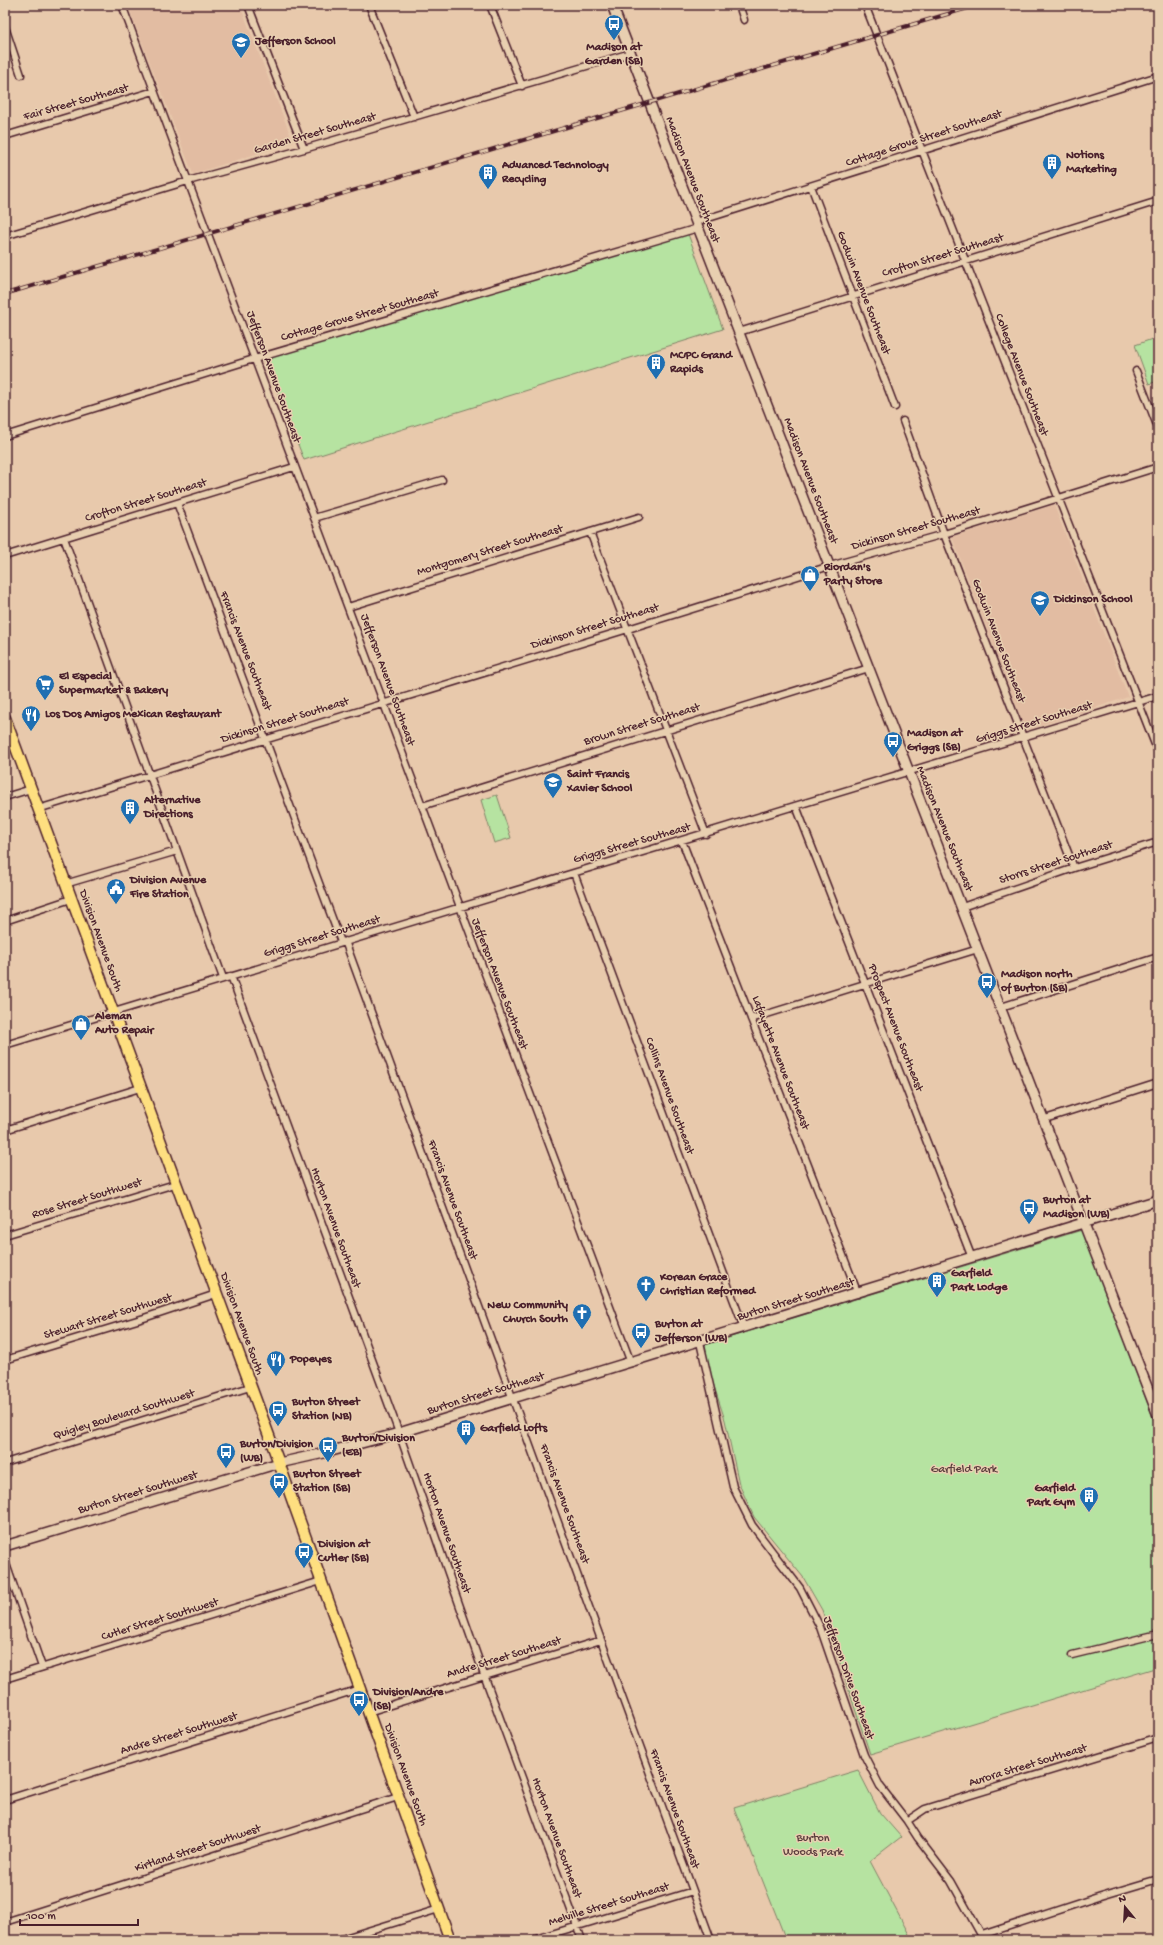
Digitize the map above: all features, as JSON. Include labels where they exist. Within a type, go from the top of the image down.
[{"type":"main road","name":"Division Avenue South","points":[[5,718],[175,1184],[279,1463],[450,1940]]},
{"type":"street","name":"Jefferson Avenue Southeast","points":[[122,5],[348,607],[458,906],[631,1363]]},
{"type":"street","points":[[248,5],[304,150]]},
{"type":"street","points":[[369,5],[414,117]]},
{"type":"street","points":[[490,5],[522,86]]},
{"type":"street","name":"Madison Avenue Southeast","points":[[612,5],[909,773],[1045,1119],[1158,1415]]},
{"type":"street","points":[[739,5],[744,20]]},
{"type":"street","name":"College Avenue Southeast","points":[[865,5],[1057,498],[1158,752]]},
{"type":"street","points":[[5,27],[21,75]]},
{"type":"street","name":"Garden Street Southeast","points":[[5,236],[188,181],[304,150],[631,53]]},
{"type":"street","name":"Cottage Grove Street Southeast","points":[[5,436],[697,225],[811,186],[1158,76]]},
{"type":"street","name":"Fair Street Southeast","points":[[5,136],[154,91]]},
{"type":"street","name":"Godwin Avenue Southeast","points":[[811,186],[896,407]]},
{"type":"street","name":"Crofton Street Southeast","points":[[739,332],[1155,202]]},
{"type":"street","points":[[1136,371],[1158,428]]},
{"type":"street","name":"Godwin Avenue Southeast","points":[[903,421],[944,534],[1074,868]]},
{"type":"street","name":"Crofton Street Southeast","points":[[5,556],[294,466]]},
{"type":"street","name":"Dickinson Street Southeast","points":[[38,809],[830,566],[944,534],[1158,467]]},
{"type":"street","points":[[314,518],[442,480]]},
{"type":"street","name":"Francis Avenue Southeast","points":[[177,503],[514,1398],[711,1940]]},
{"type":"street","name":"Montgomery Street Southeast","points":[[348,607],[639,517]]},
{"type":"street","points":[[590,532],[706,834]]},
{"type":"street","points":[[64,538],[223,978]]},
{"type":"street","name":"Brown Street Southeast","points":[[422,806],[869,668]]},
{"type":"street","name":"Griggs Street Southeast","points":[[5,1045],[458,906],[706,834],[1158,696]]},
{"type":"street","points":[[5,797],[31,789]]},
{"type":"street","name":"Prospect Avenue Southeast","points":[[796,806],[972,1258]]},
{"type":"street","name":"Lafayette Avenue Southeast","points":[[682,841],[858,1294]]},
{"type":"street","name":"Storrs Street Southeast","points":[[962,907],[1074,868],[1158,842]]},
{"type":"street","points":[[65,884],[177,851]]},
{"type":"street","name":"Collins Avenue Southeast","points":[[574,872],[744,1328]]},
{"type":"street","points":[[5,921],[71,899]]},
{"type":"street","points":[[751,1019],[865,982],[978,949]]},
{"type":"street","points":[[1001,1007],[1158,957]]},
{"type":"street","name":"Horton Avenue Southeast","points":[[231,976],[399,1433],[484,1675],[582,1940]]},
{"type":"street","points":[[1045,1119],[1158,1082]]},
{"type":"street","points":[[5,1130],[140,1088]]},
{"type":"street","name":"Rose Street Southwest","points":[[5,1235],[175,1184]]},
{"type":"street","name":"Burton Street Southeast","points":[[279,1463],[324,1453],[399,1433],[858,1294],[1158,1200]]},
{"type":"street","name":"Stewart Street Southwest","points":[[5,1360],[144,1318],[216,1294]]},
{"type":"street","name":"Jefferson Drive Southeast","points":[[700,1342],[734,1487],[752,1525],[800,1588],[825,1639],[864,1755],[880,1786],[907,1820],[918,1838],[955,1887],[983,1938]]},
{"type":"street","name":"Quigley Boulevard Southwest","points":[[5,1463],[250,1387]]},
{"type":"street","name":"Burton Street Southwest","points":[[5,1546],[279,1463]]},
{"type":"street","points":[[5,1561],[42,1667]]},
{"type":"street","name":"Cutler Street Southwest","points":[[5,1679],[321,1581]]},
{"type":"street","points":[[1072,1655],[1158,1634]]},
{"type":"street","name":"Andre Street Southeast","points":[[368,1712],[601,1640]]},
{"type":"street","name":"Andre Street Southwest","points":[[5,1800],[359,1689]]},
{"type":"street","name":"Aurora Street Southeast","points":[[907,1820],[925,1809],[1158,1738]]},
{"type":"street","name":"Kirtland Street Southwest","points":[[5,1922],[398,1797]]},
{"type":"street","points":[[983,1938],[1100,1896],[1158,1879]]},
{"type":"street","name":"Melville Street Southeast","points":[[532,1940],[692,1891]]},
{"type":"street","points":[[338,1940],[439,1909]]},
{"type":"shaded area","points":[[141,5],[240,5],[293,142],[193,174],[129,9]]},
{"type":"shaded area","name":"Dickinson School","points":[[1054,505],[1128,697],[1026,730],[952,537]]},
{"type":"green space","points":[[688,234],[723,329],[304,460],[265,359]]},
{"type":"green space","points":[[1158,337],[1158,381],[1149,384],[1135,345]]},
{"type":"green space","points":[[497,795],[511,838],[494,843],[481,800]]},
{"type":"green space","name":"Garfield Park","points":[[1082,1230],[1158,1431],[1158,1667],[870,1754],[822,1610],[803,1577],[754,1517],[739,1484],[725,1420],[701,1346]]},
{"type":"green space","name":"Burton Woods Park","points":[[858,1770],[880,1813],[901,1837],[870,1861],[912,1940],[786,1940],[734,1808]]},
{"type":"railway","points":[[5,294],[978,5]]},
{"type":"place","name":"Madison at Garden (SB)","points":[[614,41]]},
{"type":"place","name":"Jefferson School","points":[[241,59]]},
{"type":"place","name":"Notions Marketing","points":[[1052,180]]},
{"type":"place","name":"Advanced Technology Recycling","points":[[488,190]]},
{"type":"place","name":"MCPC Grand Rapids","points":[[656,380]]},
{"type":"place","name":"Riordan's Party Store","points":[[810,592]]},
{"type":"place","name":"Dickinson School","points":[[1040,617]]},
{"type":"place","name":"El Especial Supermarket & Bakery","points":[[45,701]]},
{"type":"place","name":"Los Dos Amigos Mexican Restaurant","points":[[31,732]]},
{"type":"place","name":"Madison at Griggs (SB)","points":[[893,758]]},
{"type":"place","name":"Saint Francis Xavier School","points":[[553,799]]},
{"type":"place","name":"Alternative Directions","points":[[130,825]]},
{"type":"place","name":"Division Avenue Fire Station","points":[[116,905]]},
{"type":"place","name":"Madison north of Burton (SB)","points":[[987,999]]},
{"type":"place","name":"Aleman Auto Repair","points":[[81,1041]]},
{"type":"place","name":"Burton at Madison (WB)","points":[[1029,1225]]},
{"type":"place","name":"Garfield Park Lodge","points":[[937,1298]]},
{"type":"place","name":"Korean Grace Christian Reformed","points":[[646,1302]]},
{"type":"place","name":"New Community Church South","points":[[582,1330]]},
{"type":"place","name":"Burton at Jefferson (WB)","points":[[641,1349]]},
{"type":"place","name":"Popeyes","points":[[276,1377]]},
{"type":"place","name":"Burton Street Station (NB)","points":[[278,1427]]},
{"type":"place","name":"Garfield Lofts","points":[[466,1446]]},
{"type":"place","name":"Burton/Division (EB)","points":[[328,1463]]},
{"type":"place","name":"Burton/Division (WB)","points":[[226,1469]]},
{"type":"place","name":"Burton Street Station (SB)","points":[[279,1499]]},
{"type":"place","name":"Garfield Park Gym","points":[[1089,1513]]},
{"type":"place","name":"Division at Cutler (SB)","points":[[304,1569]]},
{"type":"place","name":"Division/Andre (SB)","points":[[359,1717]]}]
